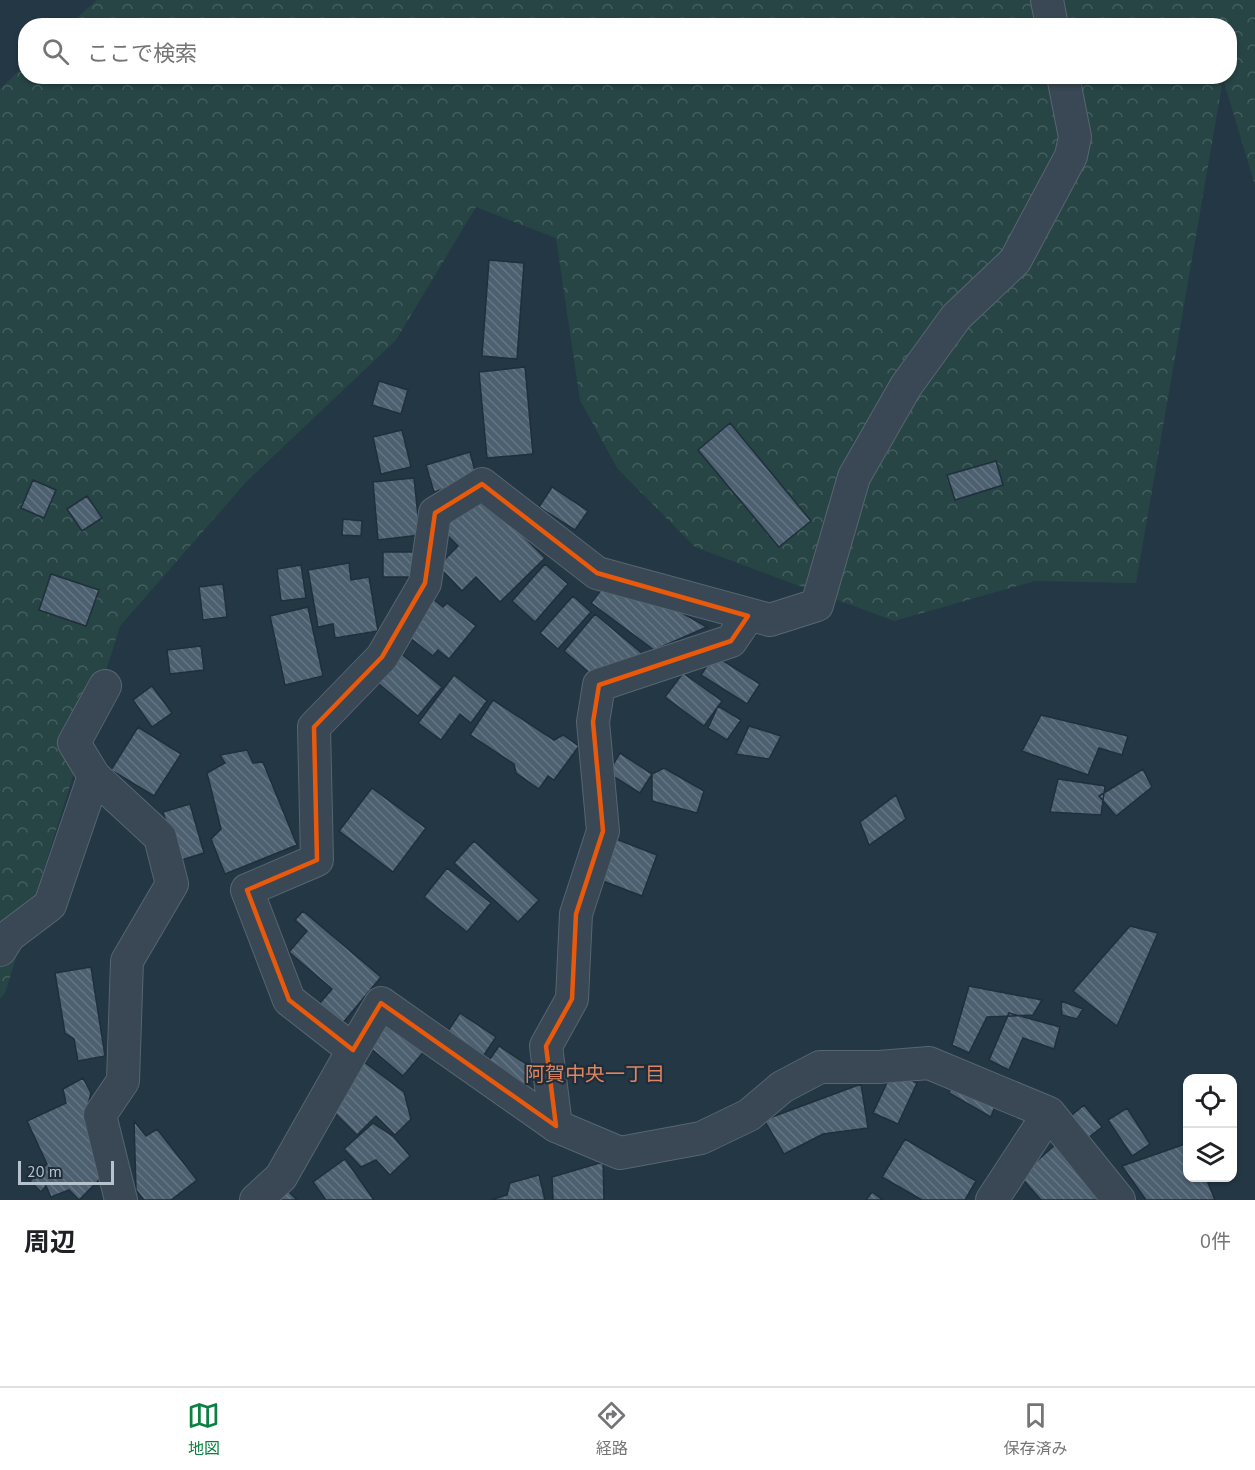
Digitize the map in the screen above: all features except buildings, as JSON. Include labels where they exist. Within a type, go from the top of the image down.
[{"type":"street","points":[[1047,0],[1050,18]]},
{"type":"street","points":[[353,1050],[289,1000],[247,890],[317,861],[314,727],[382,657],[425,583],[435,513],[482,484],[597,573],[770,620],[817,605],[854,477],[906,386],[956,317],[1015,261],[1071,156],[1075,137],[1064,84]]},
{"type":"street","points":[[556,1126],[546,1046],[572,999],[576,914],[603,831],[593,722],[599,686],[731,641],[748,615]]},
{"type":"street","points":[[105,686],[74,743],[94,776],[160,837],[172,884],[127,961],[123,1081],[100,1115],[121,1200]]},
{"type":"street","points":[[0,950],[9,936],[50,905],[94,776]]},
{"type":"street","points":[[256,1200],[281,1178],[381,1003],[556,1126],[620,1153],[701,1138],[749,1115],[782,1087],[820,1067],[929,1063],[1049,1113],[1119,1200]]},
{"type":"street","points":[[992,1200],[1049,1113]]},
{"type":"highlighted area","points":[[482,484],[597,573],[748,616],[731,641],[599,685],[593,722],[603,831],[576,914],[572,999],[546,1046],[556,1126],[381,1003],[353,1050],[289,1000],[247,890],[317,860],[314,727],[382,657],[425,583],[435,513]]},
{"type":"green space","points":[[97,0],[1255,0],[1255,185],[1225,84],[1237,84],[1237,18],[77,18]]},
{"type":"green space","points":[[18,72],[18,84],[1222,84],[1136,583],[1035,581],[894,621],[695,547],[617,468],[580,400],[556,238],[476,207],[396,340],[247,481],[120,626],[5,993],[0,998],[0,89]]},
{"type":"district","name":"阿賀中央一丁目","points":[[595,1074]]}]
